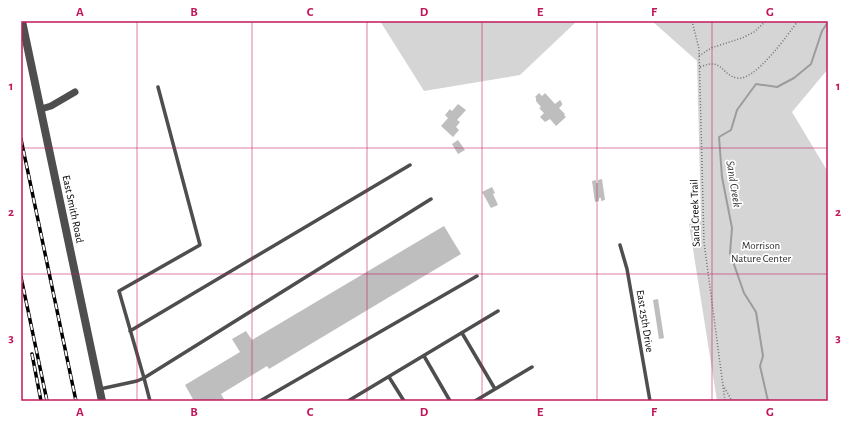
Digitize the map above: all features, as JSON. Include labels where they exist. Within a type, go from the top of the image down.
[{"type":"street","name":"East Smith Road","points":[[22,21],[102,401]]},
{"type":"street","points":[[41,109],[51,106],[75,92]]},
{"type":"lane","points":[[150,401],[119,291],[200,245],[158,87]]},
{"type":"lane","points":[[130,331],[410,165]]},
{"type":"lane","points":[[100,389],[137,381],[144,378],[431,199]]},
{"type":"lane","name":"East 25th Drive","points":[[620,245],[627,269],[650,401]]},
{"type":"lane","points":[[260,401],[477,276]]},
{"type":"lane","points":[[348,401],[498,311]]},
{"type":"lane","points":[[462,333],[495,389]]},
{"type":"lane","points":[[424,356],[450,401]]},
{"type":"lane","points":[[475,401],[532,367]]},
{"type":"lane","points":[[389,377],[404,401]]},
{"type":"path","name":"Sand Creek Trail","points":[[692,21],[699,49],[700,67],[704,242],[722,384],[732,401]]},
{"type":"path","points":[[699,56],[711,48],[742,38],[754,32],[766,21]]},
{"type":"path","points":[[700,67],[707,64],[716,64],[737,78],[745,78],[759,69],[783,43],[798,21]]},
{"type":"path","points":[[722,384],[724,401]]},
{"type":"green space","points":[[380,21],[577,21],[520,75],[424,91]]},
{"type":"green space","name":"Morrison Nature Center","points":[[652,21],[828,21],[828,69],[792,112],[828,172],[828,401],[717,401],[689,224],[701,221],[697,61]]},
{"type":"building","points":[[539,93],[542,96],[545,93],[555,104],[560,100],[562,103],[559,108],[566,117],[556,126],[550,119],[545,122],[540,117],[544,113],[539,108],[541,107],[536,101],[535,97]]},
{"type":"building","points":[[458,104],[466,110],[457,120],[460,122],[456,127],[459,130],[453,137],[441,126],[448,118],[445,115],[450,109],[452,111]]},
{"type":"building","points":[[458,140],[465,150],[458,154],[452,144]]},
{"type":"building","points":[[602,179],[605,200],[601,201],[601,198],[599,198],[599,201],[595,202],[592,181],[596,180],[596,183],[598,183],[598,180]]},
{"type":"building","points":[[492,187],[495,193],[493,194],[498,205],[491,208],[482,192]]},
{"type":"building","points":[[444,226],[461,254],[269,369],[267,366],[221,394],[225,401],[194,401],[185,385],[240,352],[232,339],[246,331],[252,340]]},
{"type":"building","points":[[658,299],[664,338],[659,339],[653,300]]},
{"type":"waterway","name":"Sand Creek","points":[[768,401],[760,366],[763,356],[756,312],[744,293],[730,253],[732,228],[722,177],[719,137],[731,130],[737,110],[756,84],[777,87],[794,78],[811,64],[822,31],[828,22]]},
{"type":"railway","points":[[21,139],[76,401]]},
{"type":"railway","points":[[21,277],[47,401]]},
{"type":"railway","points":[[32,354],[41,401]]}]
